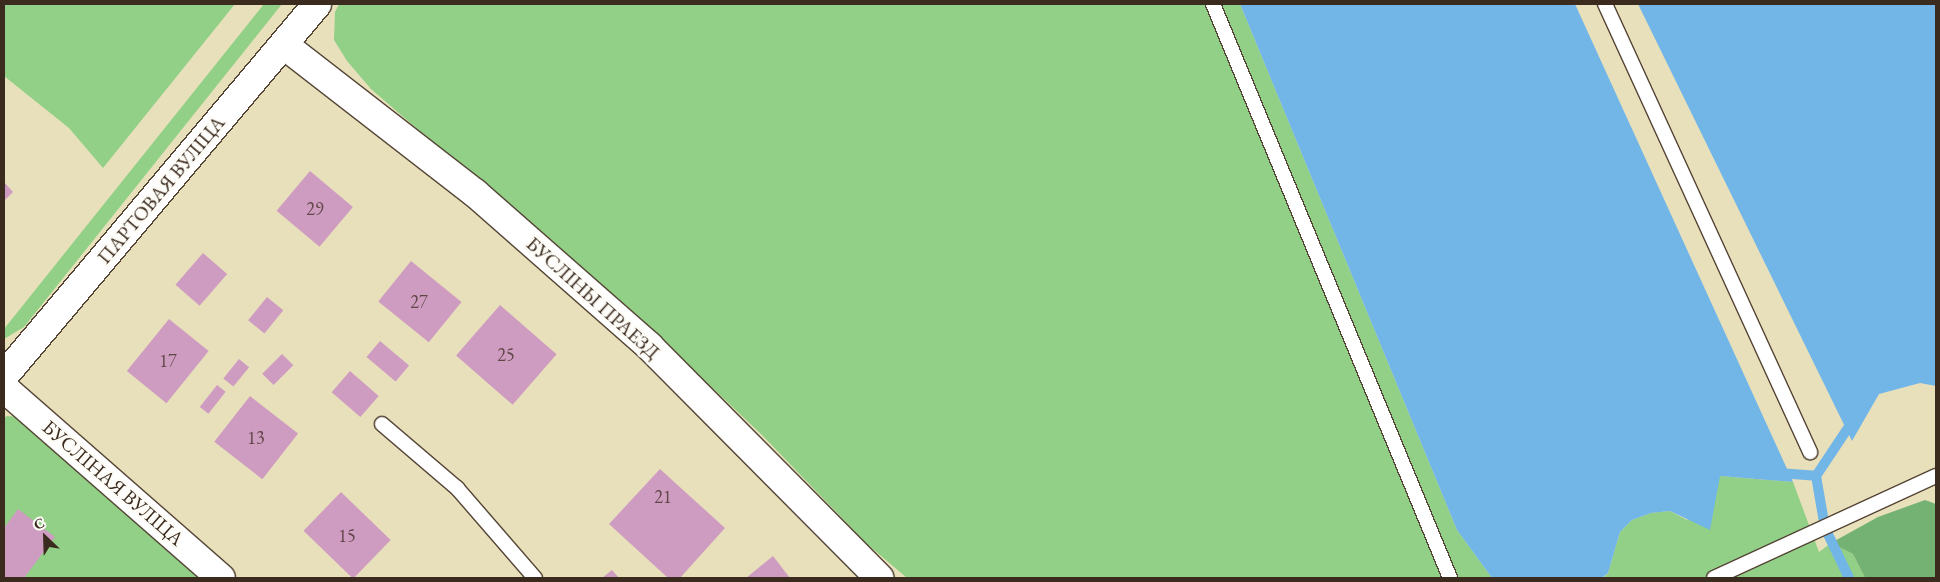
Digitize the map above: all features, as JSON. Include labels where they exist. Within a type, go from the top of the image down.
[{"type":"street","name":"ПАРТОВАЯ ВУЛІЦА","points":[[4,376],[317,4]]},
{"type":"street","name":"БУСЛІНЫ ПРАЕЗД","points":[[284,45],[475,192],[649,346],[878,578]]},
{"type":"street","name":"БУСЛІНАЯ ВУЛІЦА","points":[[4,388],[221,578]]},
{"type":"lane","points":[[1213,4],[1450,578]]},
{"type":"lane","points":[[1605,4],[1810,452]]},
{"type":"lane","points":[[382,424],[457,488],[535,578]]},
{"type":"lane","points":[[1714,578],[1936,476]]},
{"type":"green space","points":[[4,4],[235,4],[103,168],[69,128],[4,76]]},
{"type":"green space","points":[[264,4],[282,4],[24,327],[4,339],[4,329]]},
{"type":"green space","points":[[339,4],[1240,4],[1457,530],[1492,578],[907,578],[867,544],[762,435],[666,344],[371,89],[347,61],[334,40],[335,12]]},
{"type":"green space","points":[[7,416],[19,417],[204,578],[4,578],[4,418]]},
{"type":"green space","points":[[1720,476],[1793,482],[1819,552],[1831,543],[1853,554],[1865,578],[1603,578],[1608,573],[1620,532],[1632,520],[1651,513],[1670,511],[1687,520]]},
{"type":"green space","points":[[1925,500],[1936,504],[1936,578],[1865,578],[1853,554],[1831,543],[1878,517]]},
{"type":"water","points":[[1240,4],[1575,4],[1793,482],[1720,476],[1710,530],[1670,511],[1651,513],[1632,520],[1620,532],[1608,573],[1602,578],[1492,578],[1457,530]]},
{"type":"water","points":[[1638,4],[1936,4],[1936,386],[1920,383],[1879,394],[1852,441]]},
{"type":"building","points":[[310,171],[353,207],[319,247],[277,211]]},
{"type":"building","points":[[4,182],[13,192],[4,201]]},
{"type":"building","points":[[203,253],[227,274],[200,306],[175,285]]},
{"type":"building","points":[[411,261],[462,302],[429,342],[378,301]]},
{"type":"building","points":[[267,297],[283,310],[264,334],[248,320]]},
{"type":"building","points":[[500,305],[557,354],[513,405],[456,356]]},
{"type":"building","points":[[169,319],[209,351],[166,403],[127,371]]},
{"type":"building","points":[[380,341],[409,365],[396,382],[367,357]]},
{"type":"building","points":[[282,354],[293,365],[274,385],[262,374]]},
{"type":"building","points":[[239,359],[249,367],[233,387],[223,378]]},
{"type":"building","points":[[350,371],[379,396],[360,417],[332,392]]},
{"type":"building","points":[[217,385],[226,392],[208,414],[200,407]]},
{"type":"building","points":[[250,396],[298,434],[262,479],[214,442]]},
{"type":"building","points":[[660,469],[725,528],[680,578],[668,578],[609,524]]},
{"type":"building","points":[[341,492],[391,540],[352,578],[303,531]]},
{"type":"building","points":[[18,509],[55,537],[24,578],[4,578],[4,528]]},
{"type":"building","points":[[773,556],[790,578],[746,578]]},
{"type":"building","points":[[612,570],[619,578],[602,578]]},
{"type":"waterway","points":[[1849,578],[1825,528],[1816,476],[1854,419]]},
{"type":"waterway","points":[[1777,473],[1816,476]]}]
